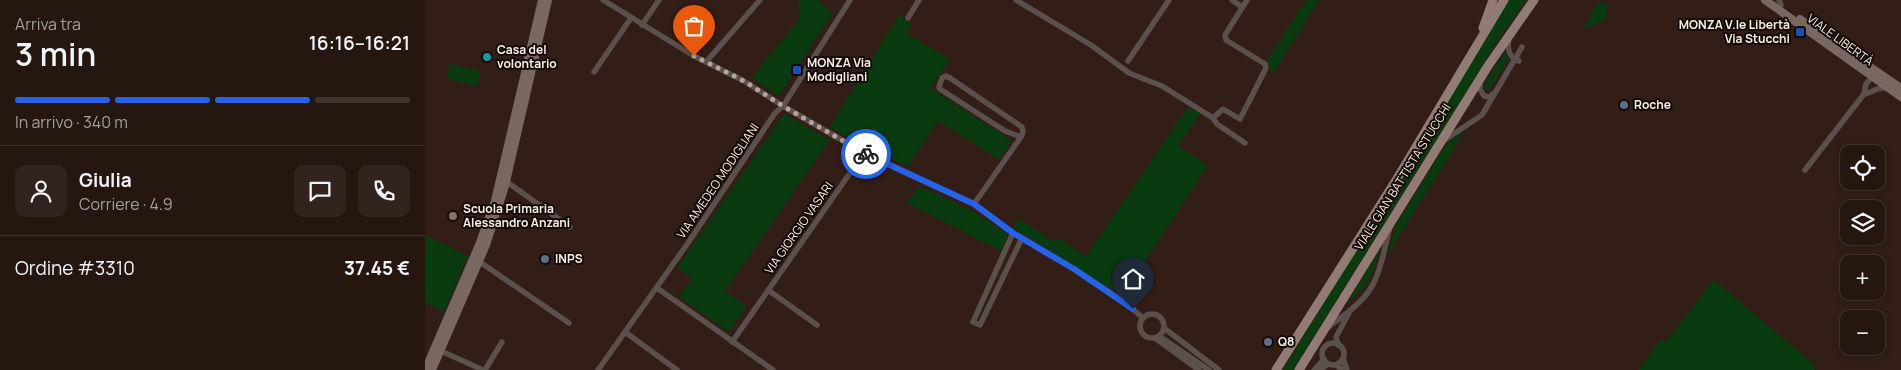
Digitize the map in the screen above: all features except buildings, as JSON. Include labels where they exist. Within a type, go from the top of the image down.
[{"type":"main road","points":[[1474,52],[1493,0]]},
{"type":"main road","name":"VIALE GIAN BATTISTA STUCCHI","points":[[1276,370],[1474,52],[1504,0]]},
{"type":"main road","name":"VIALE GIAN BATTISTA STUCCHI","points":[[1299,370],[1438,144],[1513,28],[1534,0]]},
{"type":"street","points":[[433,370],[490,216],[502,175],[543,0]]},
{"type":"street","points":[[425,370],[474,259],[491,231],[507,182],[548,0]]},
{"type":"street","points":[[603,0],[642,25],[706,62],[744,81],[864,153],[974,204],[1013,233],[1123,300],[1143,318]]},
{"type":"street","points":[[642,25],[659,0]]},
{"type":"street","points":[[706,62],[760,0]]},
{"type":"street","name":"VIA AMEDEO MODIGLIANI","points":[[598,370],[733,179],[775,113],[783,106],[851,0]]},
{"type":"street","points":[[908,18],[919,0]]},
{"type":"street","points":[[1016,0],[1091,45],[1129,73],[1162,86],[1213,118],[1217,124],[1245,143]]},
{"type":"street","points":[[1128,61],[1169,0]]},
{"type":"street","points":[[1232,0],[1243,7]]},
{"type":"street","points":[[1213,118],[1223,109],[1240,119],[1266,68],[1265,64],[1226,40],[1225,35],[1247,0]]},
{"type":"street","name":"VIALE LIBERTÀ","points":[[1765,0],[1901,97]]},
{"type":"street","name":"VIALE LIBERTÀ","points":[[1774,0],[1899,87]]},
{"type":"street","points":[[594,72],[631,18]]},
{"type":"street","points":[[1513,28],[1508,49],[1517,60]]},
{"type":"street","points":[[1438,144],[1482,114],[1503,78],[1517,60],[1521,47]]},
{"type":"street","points":[[1503,78],[1511,74]]},
{"type":"street","points":[[974,204],[1021,137],[1023,126],[950,78],[946,76],[942,78],[940,89],[1005,131],[1021,137]]},
{"type":"street","points":[[1481,77],[1479,84],[1481,94],[1489,96],[1494,93]]},
{"type":"street","points":[[1805,170],[1864,94],[1866,84],[1872,77]]},
{"type":"street","points":[[1864,94],[1869,94],[1877,88],[1888,88]]},
{"type":"street","name":"VIA GIORGIO VASARI","points":[[732,342],[864,153]]},
{"type":"street","points":[[507,182],[570,227]]},
{"type":"street","points":[[1322,332],[1351,311],[1369,292],[1374,282],[1394,214]]},
{"type":"street","points":[[1013,233],[973,322],[980,325],[1022,238]]},
{"type":"street","points":[[474,259],[569,323]]},
{"type":"street","points":[[657,288],[773,370]]},
{"type":"street","name":"VIA GIORGIO VASARI","points":[[768,290],[817,325]]},
{"type":"street","points":[[1347,370],[1343,358],[1343,349],[1338,345],[1336,337],[1351,311]]},
{"type":"street","points":[[1209,370],[1157,337],[1148,338],[1142,333],[1140,325],[1143,318],[1151,314],[1159,317],[1164,328],[1219,370]]},
{"type":"street","points":[[1157,337],[1164,328]]},
{"type":"street","points":[[625,332],[677,370]]},
{"type":"street","points":[[1157,337],[1199,370]]},
{"type":"street","points":[[441,352],[484,370],[502,342]]},
{"type":"street","points":[[1326,362],[1323,352],[1327,346],[1338,345]]},
{"type":"street","points":[[1336,365],[1343,358]]},
{"type":"street","points":[[1326,362],[1336,365],[1343,370]]},
{"type":"street","points":[[1314,370],[1326,362]]},
{"type":"street","points":[[1320,370],[1326,362]]},
{"type":"green space","points":[[799,0],[817,0],[833,13],[779,96],[751,78],[800,19]]},
{"type":"green space","points":[[1306,0],[1319,0],[1273,74],[1267,61]]},
{"type":"green space","points":[[1508,0],[1526,0],[1495,45],[1293,370],[1283,370],[1486,39]]},
{"type":"green space","points":[[1597,3],[1607,5],[1608,15],[1604,20],[1584,29]]},
{"type":"green space","points":[[899,15],[912,23],[907,33],[950,60],[930,88],[1012,141],[999,160],[938,121],[908,166],[866,149],[830,127]]},
{"type":"green space","points":[[1505,51],[1509,59],[1489,90],[1486,91],[1484,85]]},
{"type":"green space","points":[[450,64],[481,71],[478,86],[447,79]]},
{"type":"green space","points":[[1188,107],[1200,114],[1178,146],[1208,166],[1122,296],[1013,228],[1019,218],[1052,241],[1061,239],[1086,257]]},
{"type":"green space","points":[[784,114],[830,140],[725,291],[747,307],[729,332],[679,297],[692,278],[677,268]]},
{"type":"green space","points":[[1465,131],[1387,256],[1396,225],[1447,143]]},
{"type":"green space","points":[[919,186],[968,209],[1007,233],[1001,251],[907,203]]},
{"type":"green space","points":[[425,235],[468,256],[444,312],[425,303]]},
{"type":"green space","points":[[1381,247],[1370,278],[1361,290],[1347,303]]},
{"type":"green space","points":[[1714,280],[1816,366],[1814,370],[1639,370],[1661,339],[1666,342]]},
{"type":"way so far","points":[[694,56],[744,81],[866,154]]},
{"type":"place","name":"MONZA V.le Libertà Via Stucchi","points":[[1800,32]]},
{"type":"place","name":"Casa del volontario","points":[[487,57]]},
{"type":"place","name":"MONZA Via Modigliani","points":[[797,70]]},
{"type":"place","name":"Roche","points":[[1624,105]]},
{"type":"place","name":"Scuola Primaria Alessandro Anzani","points":[[453,216]]},
{"type":"place","name":"INPS","points":[[545,259]]},
{"type":"place","name":"Q8","points":[[1268,342]]},
{"type":"route","points":[[866,154],[974,204],[1013,233],[1123,300],[1133,309]]}]
